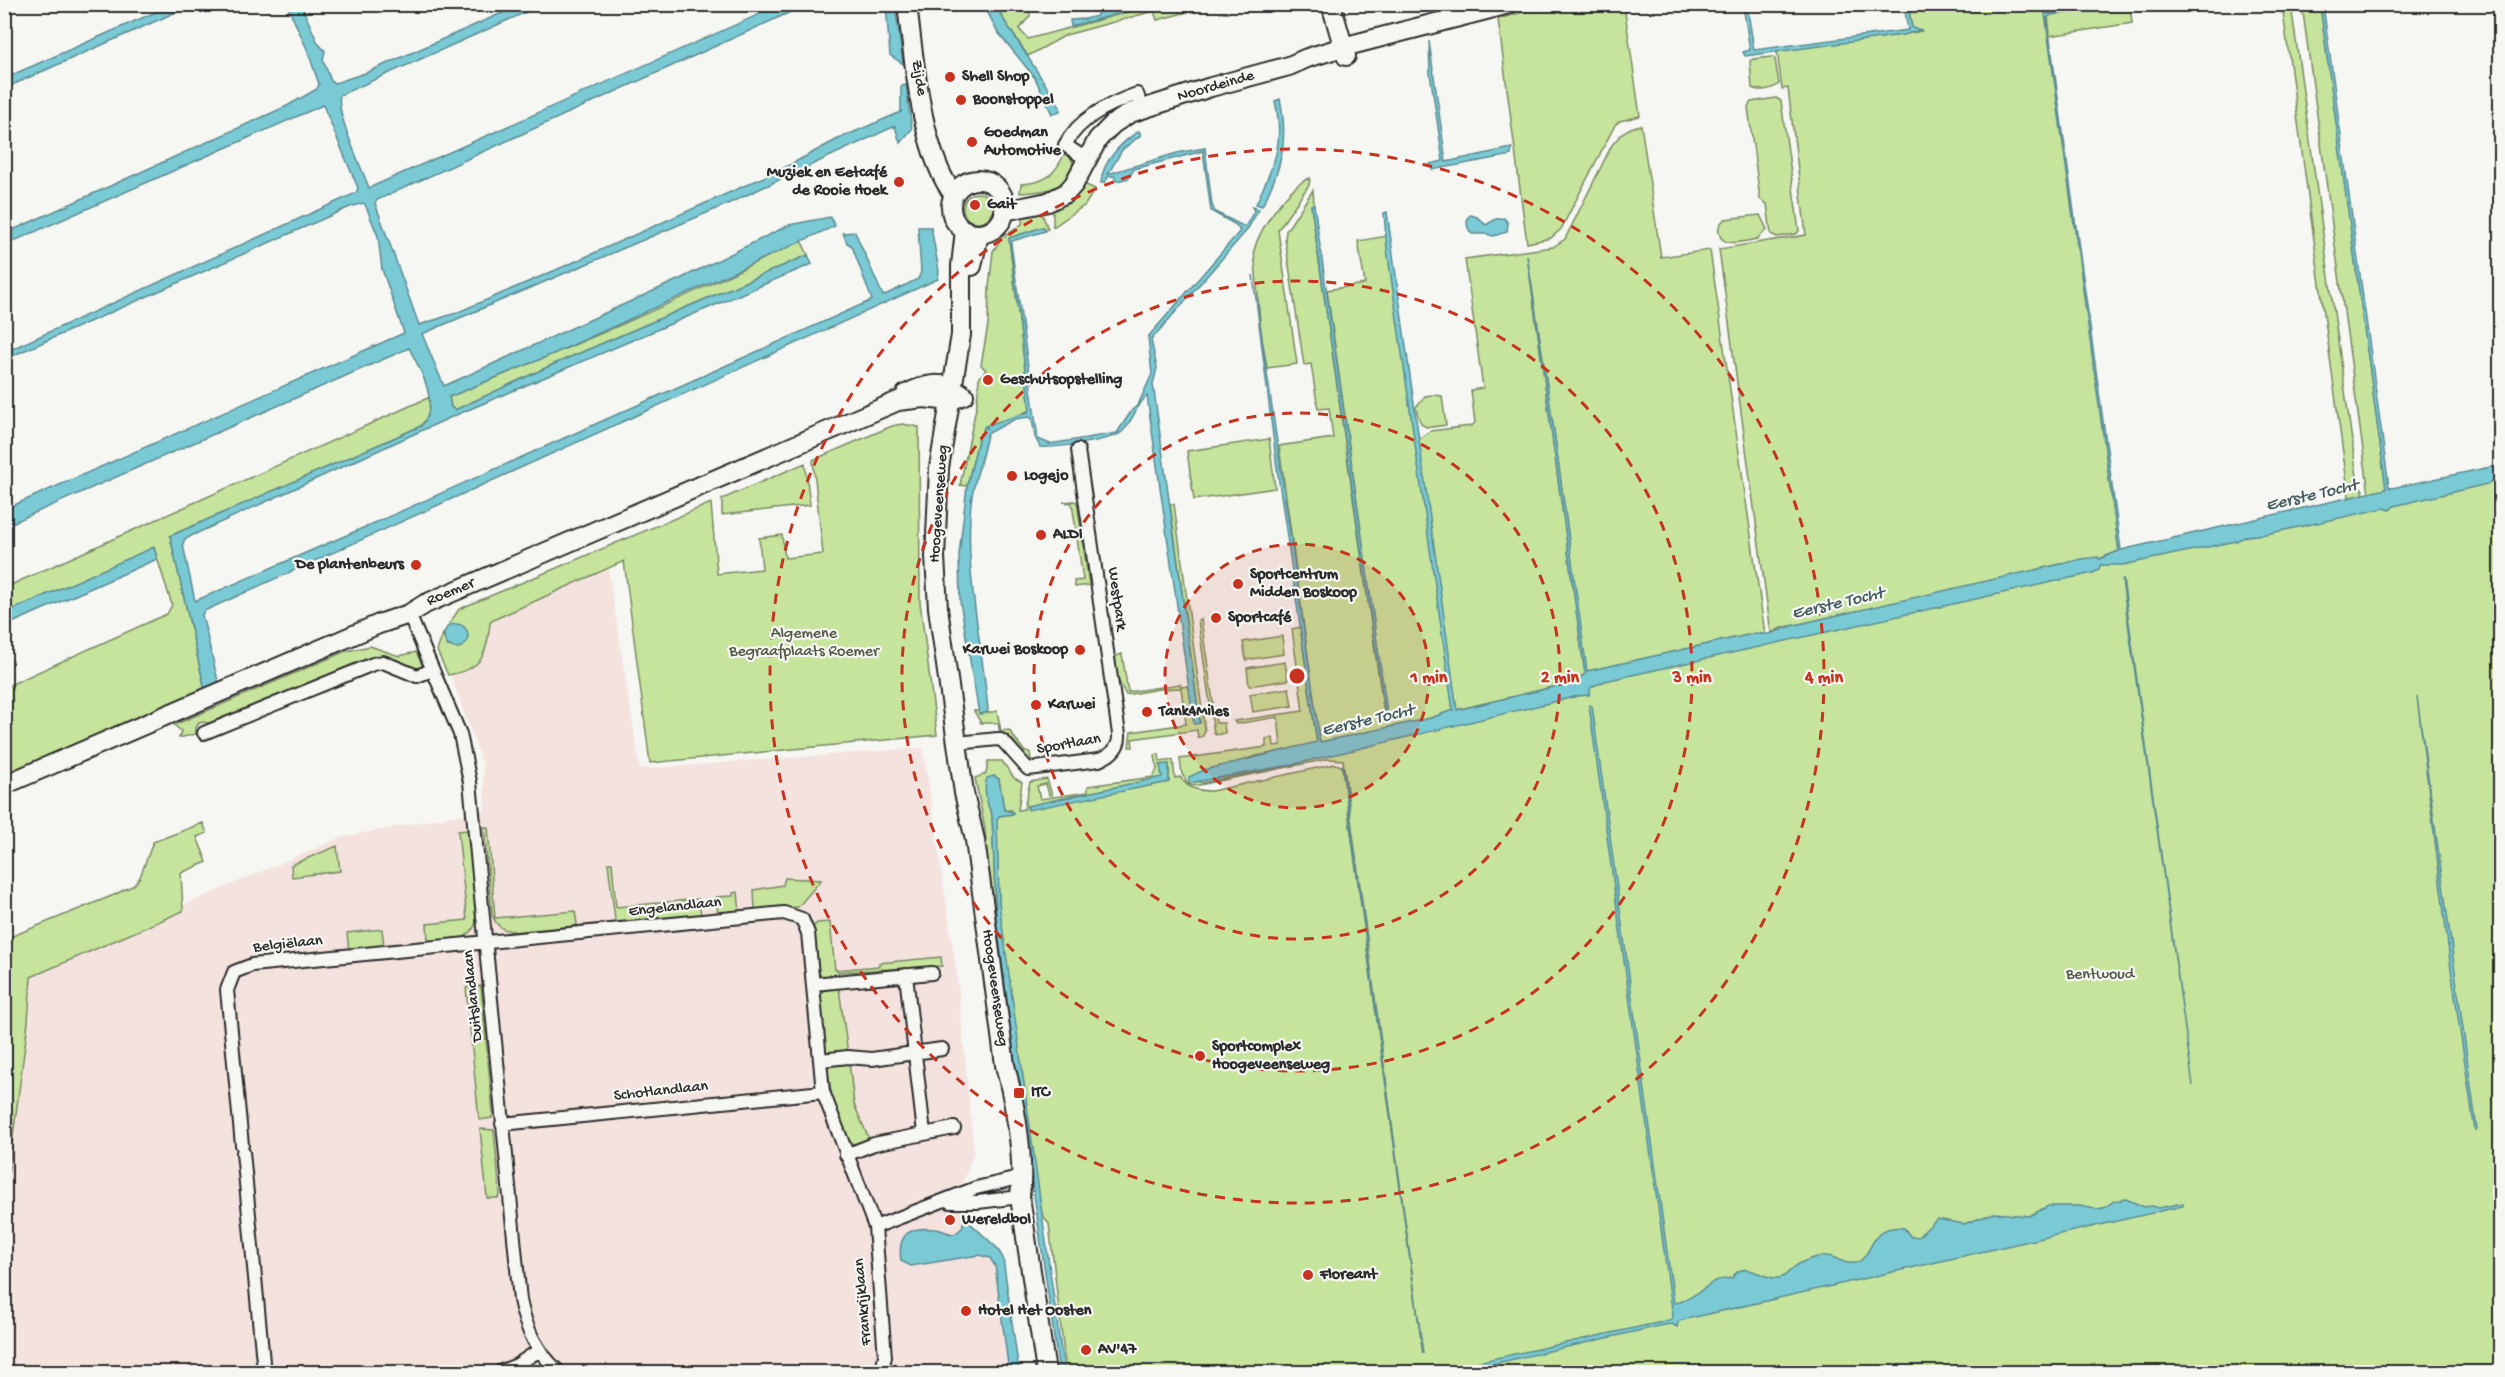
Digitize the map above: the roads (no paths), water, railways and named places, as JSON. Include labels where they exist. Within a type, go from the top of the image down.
[{"type":"main road","name":"Zijde","points":[[907,4],[924,111],[934,152],[959,190]]},
{"type":"main road","points":[[1331,4],[1345,51]]},
{"type":"main road","name":"Noordeinde","points":[[1004,204],[1048,202],[1058,197],[1074,184],[1098,139],[1113,124],[1142,107],[1289,66],[1306,66],[1345,51],[1390,42],[1429,26],[1509,4]]},
{"type":"main road","points":[[973,181],[986,182],[994,186],[1004,204],[996,227],[972,232],[957,224],[953,215],[952,205],[959,190],[973,181]]},
{"type":"main road","name":"Hoogeveenseweg","points":[[972,232],[971,345],[956,394],[939,468],[935,557],[938,608],[962,743],[964,793],[975,840],[1005,1065],[1011,1092],[1017,1178],[1046,1372]]},
{"type":"main road","name":"Roemer","points":[[4,785],[379,624],[409,614],[425,604],[898,401],[956,394]]},
{"type":"street","points":[[1082,166],[1065,146],[1082,124],[1101,110],[1137,94],[1142,107]]},
{"type":"street","name":"Westpark","points":[[1078,450],[1119,734],[1118,745],[1113,752]]},
{"type":"street","name":"Duitslandlaan","points":[[409,614],[460,734],[470,782],[520,1300],[529,1331],[538,1351],[559,1372]]},
{"type":"street","points":[[204,733],[373,664],[383,662],[417,676],[432,670]]},
{"type":"street","name":"Sportlaan","points":[[962,743],[998,739],[1007,742],[1028,769],[1099,760],[1113,752]]},
{"type":"street","name":"Engelandlaan","points":[[485,944],[784,913],[802,919],[808,933],[823,1092],[874,1227]]},
{"type":"street","name":"Belgiëlaan","points":[[264,1372],[227,990],[234,972],[252,965],[485,944]]},
{"type":"street","points":[[813,984],[932,973]]},
{"type":"street","points":[[906,975],[924,1133]]},
{"type":"street","points":[[820,1060],[848,1057],[872,1059],[942,1049]]},
{"type":"street","name":"Schotlandlaan","points":[[502,1124],[823,1092]]},
{"type":"street","points":[[846,1155],[874,1144],[954,1128]]},
{"type":"street","points":[[874,1227],[945,1202],[976,1188],[1017,1178]]},
{"type":"street","points":[[945,1202],[978,1202],[1020,1197]]},
{"type":"street","name":"Frankrijklaan","points":[[874,1227],[885,1357],[881,1372]]},
{"type":"street","points":[[499,1372],[527,1359],[538,1351]]},
{"type":"water","points":[[174,4],[192,5],[5,88],[5,78]]},
{"type":"water","points":[[1097,4],[1154,5],[1071,26],[1070,20],[1097,16]]},
{"type":"water","points":[[2108,4],[2120,5],[2051,15],[2047,18],[2121,550],[2386,489],[2320,5],[2323,5],[2389,487],[2500,465],[2500,481],[2394,506],[2390,510],[2385,508],[2266,534],[2247,536],[2236,541],[2123,565],[2100,565],[2099,570],[2093,573],[1605,681],[1591,687],[1589,695],[1291,765],[1189,783],[1189,777],[1204,770],[1317,742],[1277,468],[1253,275],[1320,742],[1431,718],[1453,710],[1387,249],[1384,213],[1387,212],[1457,710],[1574,682],[1585,674],[1527,255],[1587,671],[1752,634],[1769,634],[1795,625],[2082,559],[2098,557],[2099,559],[2119,551],[2045,14]]},
{"type":"water","points":[[287,5],[301,5],[318,43],[325,51],[323,60],[331,81],[335,83],[368,72],[520,5],[542,5],[340,95],[341,114],[345,127],[369,188],[780,5],[806,5],[377,200],[375,203],[419,325],[456,313],[565,266],[782,169],[838,139],[901,112],[901,86],[906,85],[912,129],[900,143],[895,126],[723,206],[422,334],[444,386],[682,278],[789,225],[830,217],[835,226],[553,354],[449,397],[451,407],[455,410],[552,365],[808,255],[812,264],[449,418],[184,540],[183,545],[195,601],[872,300],[852,246],[847,243],[843,233],[855,232],[883,296],[918,279],[921,272],[918,227],[931,227],[939,271],[938,279],[204,611],[202,615],[219,685],[205,690],[170,536],[421,426],[427,418],[429,398],[419,367],[409,348],[5,526],[5,509],[404,333],[382,269],[378,236],[365,204],[350,207],[5,359],[5,352],[356,193],[358,188],[323,105],[5,245],[4,234],[287,106],[317,89],[319,84],[307,49]]},
{"type":"water","points":[[886,5],[895,5],[903,64],[890,55]]},
{"type":"water","points":[[984,5],[996,5],[1060,107],[1060,111],[1052,114],[1035,78],[997,31]]},
{"type":"water","points":[[1743,5],[1747,5],[1754,50],[1908,30],[1904,5],[1908,5],[1912,28],[1922,30],[1902,35],[1745,56],[1743,52],[1750,50]]},
{"type":"water","points":[[1429,41],[1446,162],[1512,148],[1511,155],[1432,170],[1430,164],[1443,161],[1430,73]]},
{"type":"water","points":[[1280,99],[1284,128],[1282,155],[1262,206],[1256,204],[1276,154],[1279,130],[1275,101]]},
{"type":"water","points":[[1139,131],[1141,135],[1122,150],[1108,174],[1177,153],[1205,148],[1212,205],[1215,212],[1245,227],[1254,211],[1252,207],[1259,209],[1247,230],[1151,340],[1157,368],[1153,384],[1200,723],[1194,724],[1147,396],[1123,431],[1097,441],[1040,447],[1035,437],[1032,419],[1029,417],[1015,419],[987,434],[972,493],[969,528],[972,580],[988,710],[986,713],[979,714],[960,601],[959,555],[967,486],[978,440],[985,426],[987,428],[987,425],[1029,412],[1030,409],[1009,238],[1043,227],[1045,231],[1012,241],[1011,244],[1038,439],[1050,444],[1117,433],[1132,410],[1138,405],[1152,374],[1148,337],[1240,231],[1236,225],[1211,211],[1203,151],[1134,169],[1129,178],[1116,181],[1114,176],[1109,176],[1105,182],[1101,183],[1105,167],[1114,153]]},
{"type":"water","points":[[1314,204],[1387,714],[1385,714],[1311,205]]},
{"type":"water","points":[[1471,215],[1486,225],[1496,219],[1504,218],[1508,223],[1507,232],[1493,236],[1472,234],[1467,224],[1468,217]]},
{"type":"water","points":[[154,547],[157,559],[5,626],[5,613]]},
{"type":"water","points":[[2123,579],[2193,1086],[2122,580]]},
{"type":"water","points":[[456,624],[465,627],[468,636],[465,645],[456,648],[447,645],[444,636],[447,627]]},
{"type":"water","points":[[2417,697],[2477,1130],[2475,1131],[2451,969]]},
{"type":"water","points":[[1589,705],[1592,706],[1674,1303],[1689,1298],[1715,1281],[1732,1278],[1742,1270],[1778,1278],[1785,1276],[1800,1263],[1818,1257],[1830,1256],[1848,1263],[1857,1262],[1863,1258],[1876,1237],[1882,1232],[1891,1228],[1904,1228],[1911,1237],[1918,1237],[1937,1219],[1964,1224],[1994,1213],[2029,1216],[2048,1206],[2080,1206],[2096,1209],[2104,1208],[2114,1201],[2126,1199],[2144,1207],[2159,1208],[2183,1203],[2183,1206],[1682,1320],[1678,1322],[1677,1327],[1672,1324],[1664,1325],[1474,1368],[1473,1363],[1662,1322],[1672,1319],[1673,1316]]},
{"type":"water","points":[[1169,764],[1169,782],[1028,810],[1027,806],[1162,777],[1160,765]]},
{"type":"water","points":[[1343,765],[1423,1354],[1342,767]]},
{"type":"water","points":[[994,776],[999,779],[1004,810],[1013,812],[1013,814],[999,816],[997,820],[999,902],[1064,1372],[1059,1372],[996,916],[992,815],[985,787],[987,778]]},
{"type":"water","points":[[964,1220],[997,1248],[1003,1258],[1019,1372],[1009,1372],[995,1266],[990,1258],[979,1255],[911,1266],[901,1261],[901,1244],[907,1234],[927,1228],[955,1234],[962,1228]]},
{"type":"place","name":"Shell Shop","points":[[950,77]]},
{"type":"place","name":"Boonstoppel","points":[[961,100]]},
{"type":"place","name":"Goedman Automotive","points":[[972,142]]},
{"type":"place","name":"Muziek en Eetcafé de Rooie Hoek","points":[[899,182]]},
{"type":"place","name":"Gait","points":[[975,205]]},
{"type":"place","name":"Geschutsopstelling","points":[[988,380]]},
{"type":"place","name":"Logejo","points":[[1012,476]]},
{"type":"place","name":"ALDI","points":[[1041,535]]},
{"type":"place","name":"De plantenbeurs","points":[[416,565]]},
{"type":"place","name":"Sportcentrum Midden Boskoop","points":[[1238,584]]},
{"type":"place","name":"Sportcafé","points":[[1216,618]]},
{"type":"place","name":"Karwei Boskoop","points":[[1080,650]]},
{"type":"place","name":"Karwei","points":[[1036,705]]},
{"type":"place","name":"Tank4Miles","points":[[1147,712]]},
{"type":"place","name":"Sportcomplex Hoogeveenseweg","points":[[1200,1056]]},
{"type":"place","name":"ITC","points":[[1019,1093]]},
{"type":"place","name":"Wereldbol","points":[[950,1220]]},
{"type":"place","name":"Floreant","points":[[1308,1275]]},
{"type":"place","name":"Hotel Het Oosten","points":[[966,1311]]},
{"type":"place","name":"AV'47","points":[[1086,1350]]},
{"type":"water label","name":"Eerste Tocht","points":[[2312,496]]},
{"type":"water label","name":"Eerste Tocht","points":[[1838,604]]},
{"type":"water label","name":"Eerste Tocht","points":[[1368,721]]},
{"type":"park label","name":"Algemene Begraafplaats Roemer","points":[[804,643]]},
{"type":"park label","name":"Bentwoud","points":[[2100,975]]}]
